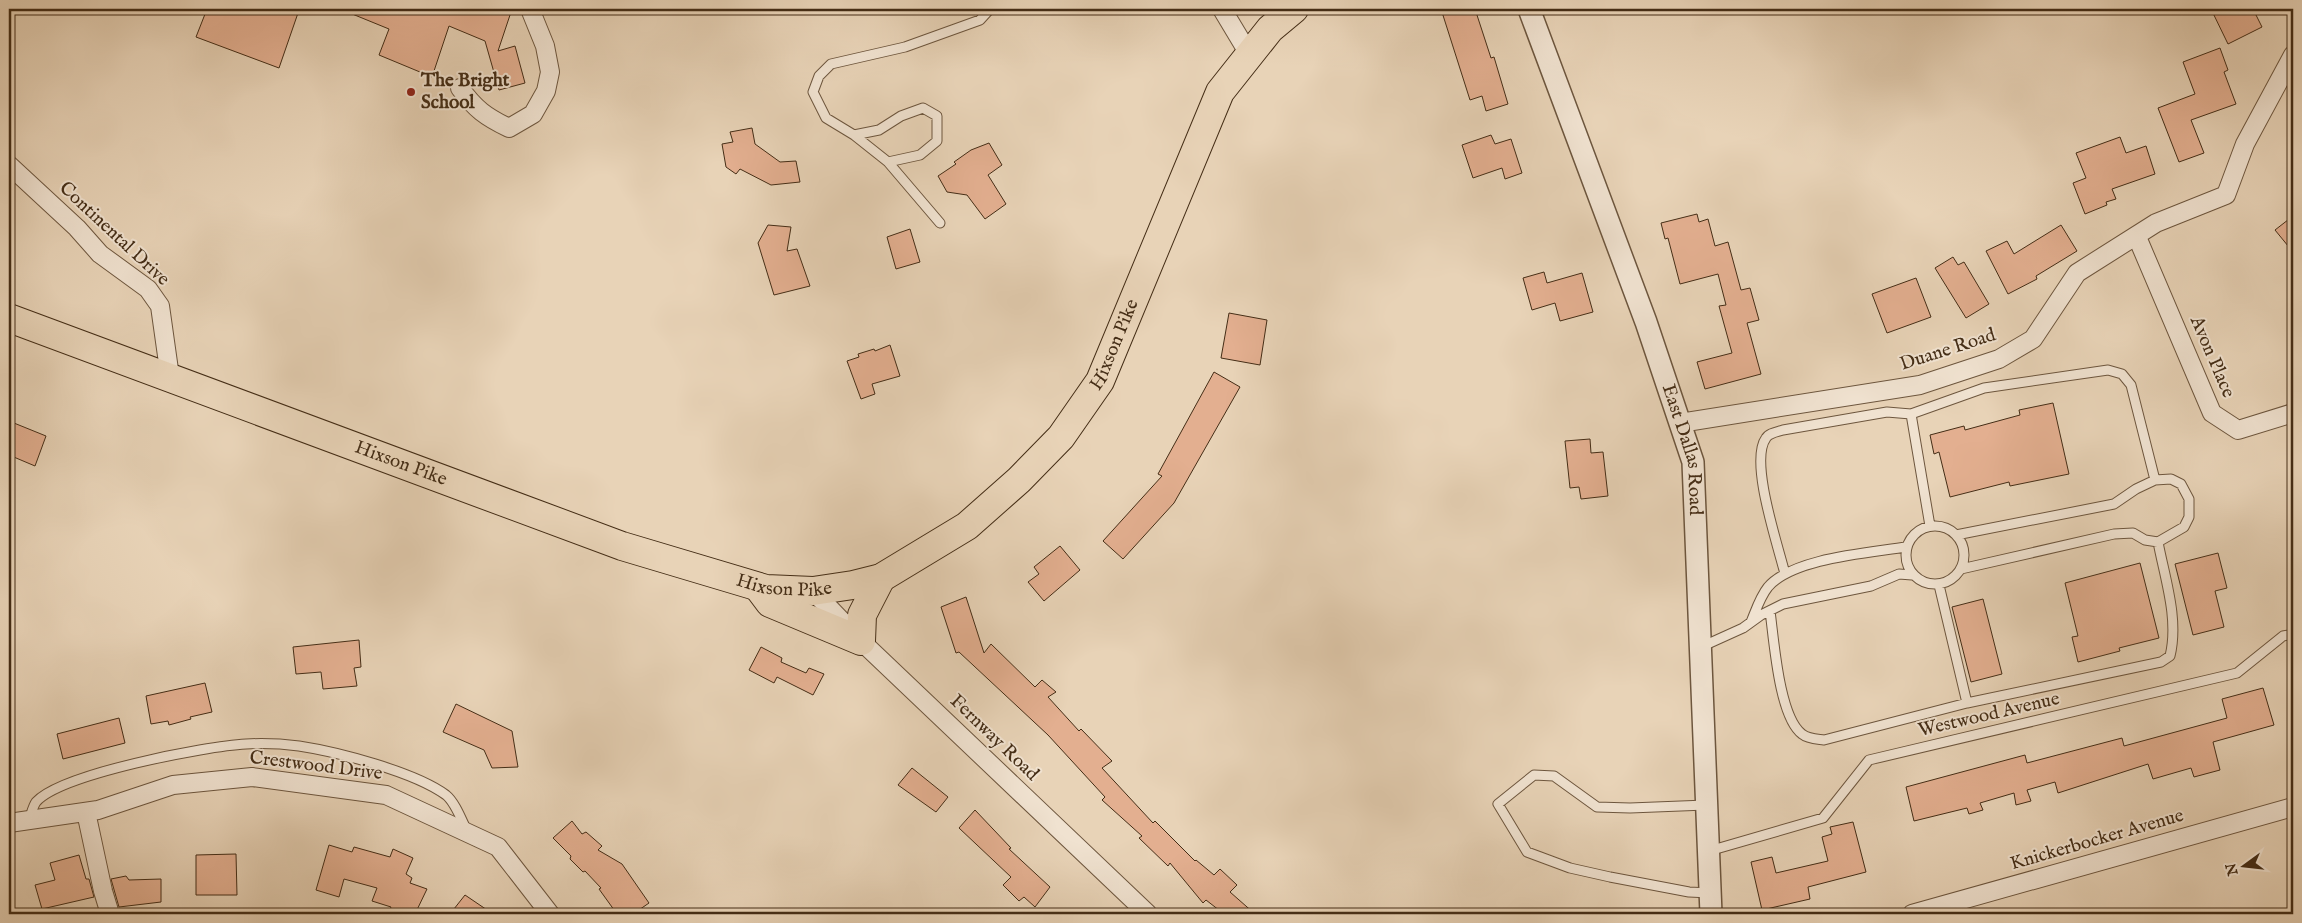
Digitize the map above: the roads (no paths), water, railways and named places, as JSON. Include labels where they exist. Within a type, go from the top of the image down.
[{"type":"main road","name":"Hixson Pike","points":[[9,318],[170,376],[622,546],[758,586],[812,591],[853,585],[881,578],[967,526],[1018,480],[1061,437],[1100,381],[1220,92],[1270,29],[1294,9]]},
{"type":"main road","points":[[758,586],[770,604],[861,641],[862,615],[881,578]]},
{"type":"street","points":[[460,88],[474,107],[490,119],[509,128],[533,114],[546,91],[550,72],[545,46],[530,9]]},
{"type":"street","points":[[1222,9],[1249,54]]},
{"type":"street","name":"East Dallas Road","points":[[1529,9],[1646,322],[1694,462],[1711,914]]},
{"type":"street","name":"Duane Road","points":[[1680,423],[1920,385],[1999,359],[2033,339],[2077,273],[2137,237],[2156,223],[2226,195],[2245,144],[2293,55]]},
{"type":"street","name":"Continental Drive","points":[[9,165],[77,228],[100,254],[148,289],[160,306],[170,376]]},
{"type":"street","name":"Avon Place","points":[[2137,237],[2212,413],[2238,430],[2293,412]]},
{"type":"street","name":"Fernway Road","points":[[812,591],[861,641],[1148,914]]},
{"type":"street","name":"Crestwood Drive","points":[[9,823],[98,810],[173,785],[252,777],[386,795],[498,847],[550,914]]},
{"type":"street","name":"Knickerbocker Avenue","points":[[1912,914],[2293,807]]},
{"type":"street","points":[[86,812],[103,892],[110,914]]},
{"type":"lane","points":[[940,223],[888,162],[854,135],[826,118],[814,92],[819,76],[831,64],[905,47],[980,20],[990,9]]},
{"type":"lane","points":[[854,135],[879,130],[901,116],[923,108],[938,116],[937,141],[920,155],[888,162]]},
{"type":"lane","points":[[1784,574],[1760,474],[1759,455],[1764,440],[1768,435],[1783,430],[1877,413],[1911,414],[1984,388],[2108,370],[2122,374],[2131,385],[2154,480]]},
{"type":"lane","points":[[1911,414],[1930,526]]},
{"type":"lane","points":[[1956,535],[2114,504],[2136,489],[2154,480],[2171,479],[2181,484],[2189,499],[2189,517],[2184,527],[2158,542],[2145,540],[2133,533],[2114,534],[1961,569]]},
{"type":"lane","points":[[1700,647],[1783,604],[1871,586],[1899,574],[1912,575],[1924,583],[1939,585],[1948,582],[1961,569],[1964,558],[1962,545],[1956,535],[1939,526],[1930,526],[1919,530],[1911,537],[1906,547],[1905,557],[1912,575]]},
{"type":"lane","points":[[1770,611],[1785,704],[1793,723],[1802,734],[1810,738],[1824,740],[1967,703],[2161,662],[2170,656],[2174,641],[2173,619],[2158,542]]},
{"type":"lane","points":[[1751,622],[1760,599],[1769,586],[1784,574],[1804,565],[1906,547]]},
{"type":"lane","points":[[1939,585],[1967,703]]},
{"type":"lane","name":"Westwood Avenue","points":[[1709,851],[1823,818],[1869,760],[2237,673],[2283,636],[2293,634]]},
{"type":"lane","points":[[29,820],[36,803],[55,788],[82,777],[177,755],[246,744],[299,746],[372,763],[419,780],[448,796],[468,833]]},
{"type":"lane","points":[[1707,805],[1630,808],[1597,807],[1554,776],[1534,775],[1498,804],[1527,852],[1570,868],[1610,877],[1689,892],[1710,893]]},
{"type":"place","name":"The Bright School","points":[[411,92]]}]
